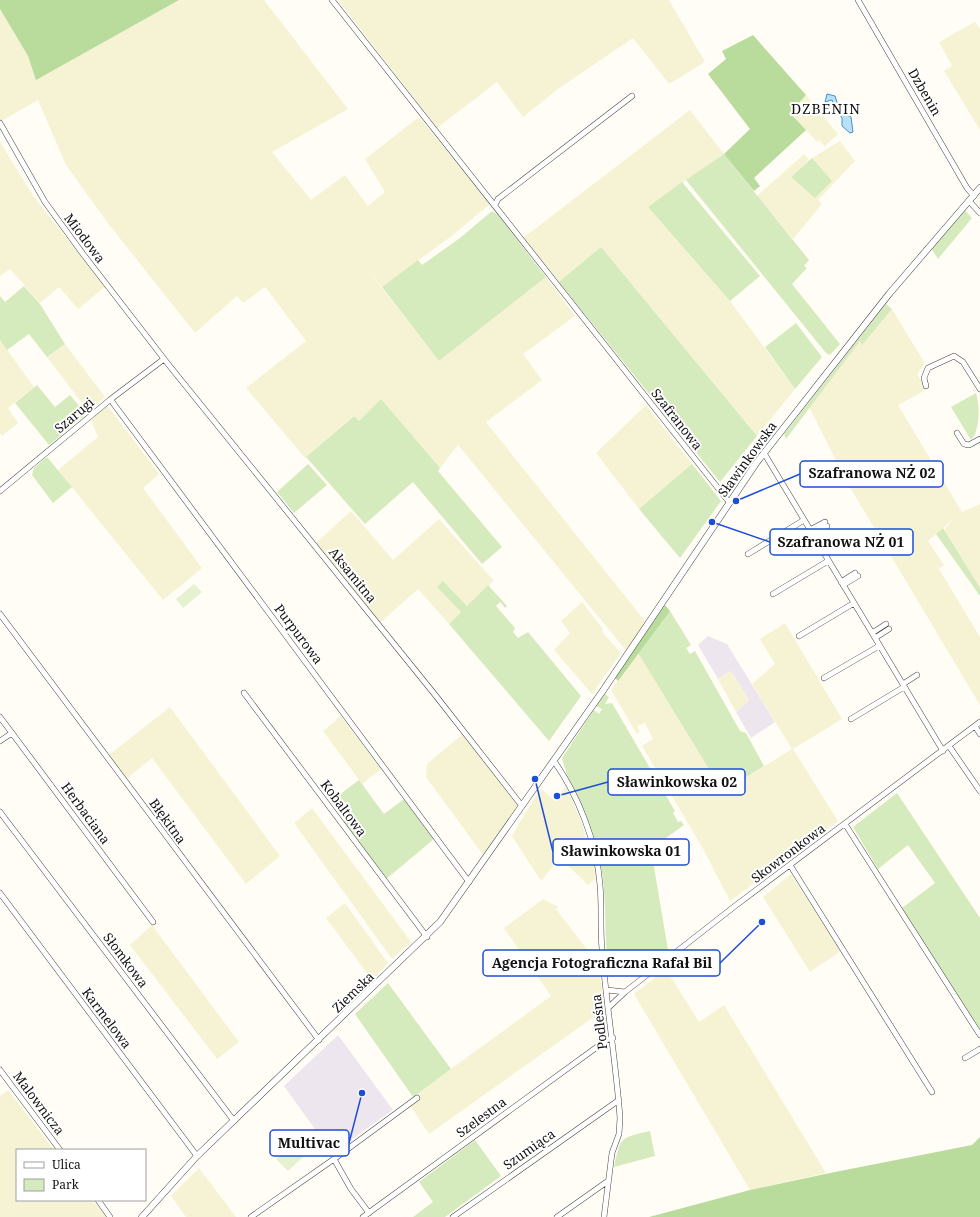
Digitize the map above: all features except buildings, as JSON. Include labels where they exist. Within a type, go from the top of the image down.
[{"type":"street","name":"Szafranowa","points":[[332,0],[729,502]]},
{"type":"street","name":"Dzbenin","points":[[858,0],[967,188],[974,196]]},
{"type":"street","points":[[495,205],[498,199],[632,96]]},
{"type":"street","name":"Miodowa","points":[[0,124],[45,202],[164,359]]},
{"type":"street","name":"Sławinkowska","points":[[554,761],[729,502],[764,453],[887,296],[980,188]]},
{"type":"street","points":[[969,201],[980,213]]},
{"type":"street","points":[[926,386],[924,378],[928,368],[954,356],[963,362],[980,388]]},
{"type":"street","name":"Szarugi","points":[[0,491],[111,399],[164,359]]},
{"type":"street","name":"Aksamitna","points":[[164,359],[436,696],[522,806]]},
{"type":"street","name":"Purpurowa","points":[[111,399],[470,882]]},
{"type":"street","points":[[957,433],[964,444],[969,445],[980,439]]},
{"type":"street","points":[[764,453],[943,751]]},
{"type":"street","points":[[748,554],[804,520]]},
{"type":"street","points":[[812,532],[826,524]]},
{"type":"street","points":[[773,594],[828,561]]},
{"type":"street","points":[[842,584],[857,575]]},
{"type":"street","points":[[799,636],[854,603]]},
{"type":"street","name":"Błękitna","points":[[0,614],[319,1040]]},
{"type":"street","points":[[873,635],[888,626]]},
{"type":"street","points":[[824,678],[879,646]]},
{"type":"street","points":[[851,720],[904,686],[918,675]]},
{"type":"street","name":"Kobaltowa","points":[[244,693],[427,937]]},
{"type":"street","name":"Herbaciana","points":[[0,717],[153,922]]},
{"type":"street","name":"Skowronkowa","points":[[609,1007],[625,992],[790,865],[980,722]]},
{"type":"street","points":[[975,726],[980,734]]},
{"type":"street","points":[[0,742],[12,733]]},
{"type":"street","points":[[949,746],[980,791]]},
{"type":"street","name":"Ziemska","points":[[142,1217],[197,1156],[427,937],[470,882],[554,761]]},
{"type":"street","name":"Podleśna","points":[[554,761],[576,800],[597,864],[600,884],[602,948],[619,1100],[619,1134],[612,1153],[604,1217]]},
{"type":"street","name":"Słomkowa","points":[[0,812],[234,1121]]},
{"type":"street","points":[[845,824],[980,1036]]},
{"type":"street","points":[[790,865],[932,1092]]},
{"type":"street","name":"Karmelowa","points":[[0,893],[197,1156]]},
{"type":"street","points":[[607,990],[625,992]]},
{"type":"street","name":"Szelestna","points":[[363,1217],[549,1080],[608,1039],[613,1038]]},
{"type":"street","points":[[966,1058],[980,1049]]},
{"type":"street","name":"Malownicza","points":[[0,1070],[59,1149]]},
{"type":"street","points":[[251,1217],[334,1160],[417,1098]]},
{"type":"street","name":"Szumiąca","points":[[452,1217],[619,1100]]},
{"type":"street","points":[[334,1160],[351,1190],[369,1213]]},
{"type":"street","points":[[557,1217],[608,1181]]},
{"type":"street","points":[[99,1201],[110,1217]]},
{"type":"shaded area","points":[[179,0],[264,0],[348,109],[272,152],[311,200],[345,175],[368,206],[385,192],[365,159],[419,117],[490,204],[453,235],[382,287],[364,265],[439,361],[546,277],[575,316],[523,354],[542,380],[486,422],[645,621],[628,653],[458,445],[440,468],[381,400],[359,421],[353,416],[305,458],[246,388],[306,341],[265,287],[243,303],[237,296],[195,333],[107,222],[66,165],[38,100],[0,122],[0,9],[28,56],[36,79]]},
{"type":"shaded area","points":[[338,0],[669,0],[705,62],[669,84],[633,38],[558,89],[523,117],[497,82],[437,128]]},
{"type":"shaded area","points":[[975,22],[980,29],[980,130],[944,71],[952,66],[939,42]]},
{"type":"shaded area","points":[[806,95],[838,134],[825,146],[819,140],[817,142],[794,117],[805,106],[800,102]]},
{"type":"shaded area","points":[[690,110],[724,154],[648,207],[730,301],[795,389],[757,436],[601,247],[560,282],[523,238]]},
{"type":"shaded area","points":[[840,141],[855,161],[818,200],[822,204],[793,239],[757,196],[804,154],[809,160],[791,177],[831,181],[812,158]]},
{"type":"shaded area","points":[[0,142],[34,197],[105,287],[78,309],[59,287],[40,303],[10,269],[0,276]]},
{"type":"shaded area","points":[[892,309],[924,362],[924,365],[917,374],[926,390],[898,405],[962,512],[980,504],[980,590],[944,530],[955,518],[928,541],[944,565],[939,569],[980,637],[980,705],[848,484],[809,407],[860,341],[862,344]]},
{"type":"shaded area","points":[[0,340],[34,387],[8,408],[18,423],[2,436],[0,433]]},
{"type":"shaded area","points":[[65,344],[105,397],[88,411],[47,357]]},
{"type":"shaded area","points":[[107,405],[159,474],[143,488],[202,568],[163,600],[58,470],[98,437],[91,420]]},
{"type":"shaded area","points":[[646,405],[692,464],[639,509],[596,453]]},
{"type":"shaded area","points":[[351,511],[393,560],[439,519],[494,581],[467,606],[444,582],[438,587],[461,612],[449,624],[418,589],[380,623],[316,543]]},
{"type":"shaded area","points":[[582,602],[602,628],[603,633],[621,653],[592,694],[554,650],[570,633],[561,621]]},
{"type":"shaded area","points":[[785,623],[842,719],[793,749],[838,821],[730,901],[701,845],[642,746],[653,739],[645,723],[637,726],[640,732],[637,734],[611,690],[638,653],[723,792],[792,749],[752,684],[775,664],[760,639]]},
{"type":"shaded area","points":[[708,636],[727,644],[775,722],[751,738],[736,712],[749,700],[731,671],[718,679],[698,645]]},
{"type":"shaded area","points":[[731,671],[749,700],[736,712],[718,679]]},
{"type":"shaded area","points":[[170,707],[280,856],[246,884],[152,758],[125,780],[109,755]]},
{"type":"shaded area","points":[[341,716],[381,769],[362,784],[323,731]]},
{"type":"shaded area","points":[[464,733],[522,806],[486,859],[426,777],[427,764]]},
{"type":"shaded area","points":[[565,787],[567,788],[581,821],[598,877],[588,885],[560,858],[541,881],[512,836],[540,790],[543,790],[555,801]]},
{"type":"shaded area","points":[[312,808],[411,942],[392,959],[294,823]]},
{"type":"shaded area","points":[[791,874],[841,951],[810,972],[763,897]]},
{"type":"shaded area","points":[[543,899],[558,907],[556,909],[598,964],[605,1009],[429,1134],[407,1101],[551,996],[504,928]]},
{"type":"shaded area","points":[[345,903],[388,963],[372,980],[326,918]]},
{"type":"shaded area","points":[[152,925],[239,1042],[217,1059],[130,945]]},
{"type":"shaded area","points":[[666,969],[699,1022],[724,1005],[826,1173],[750,1190],[634,994]]},
{"type":"shaded area","points":[[338,1035],[393,1110],[332,1153],[284,1086]]},
{"type":"shaded area","points":[[8,1090],[53,1149],[16,1149],[16,1201],[94,1201],[106,1217],[0,1217],[0,1096]]},
{"type":"shaded area","points":[[199,1168],[236,1217],[186,1217],[171,1196]]},
{"type":"green space","points":[[0,0],[179,0],[36,80],[28,56],[0,9]]},
{"type":"green space","points":[[753,35],[806,95],[790,113],[806,130],[754,178],[760,186],[754,191],[724,154],[750,129],[708,74],[726,59],[722,51]]},
{"type":"green space","points":[[724,154],[809,260],[804,266],[807,268],[792,284],[840,344],[830,355],[826,353],[686,180]]},
{"type":"green space","points":[[812,158],[832,181],[815,198],[791,177]]},
{"type":"green space","points":[[682,182],[760,276],[730,301],[648,207]]},
{"type":"green space","points":[[964,209],[972,218],[938,259],[931,248]]},
{"type":"green space","points":[[492,211],[497,214],[546,277],[439,361],[382,287],[418,260],[422,265],[460,238]]},
{"type":"green space","points":[[601,247],[757,436],[720,482],[559,282]]},
{"type":"green space","points":[[24,286],[40,304],[65,344],[47,357],[29,334],[7,350],[0,340],[0,296],[5,302]]},
{"type":"green space","points":[[886,304],[892,309],[862,345],[860,341],[786,439],[784,434]]},
{"type":"green space","points":[[796,323],[822,357],[795,389],[765,347]]},
{"type":"green space","points":[[37,385],[55,407],[70,395],[85,413],[84,416],[49,445],[15,403]]},
{"type":"green space","points":[[976,393],[978,405],[978,425],[971,440],[951,407]]},
{"type":"green space","points":[[381,399],[440,468],[438,471],[502,547],[482,564],[413,482],[365,524],[306,457],[354,416],[359,421]]},
{"type":"green space","points":[[47,457],[72,487],[53,503],[32,475],[34,468]]},
{"type":"green space","points":[[308,464],[327,485],[294,513],[277,492]]},
{"type":"green space","points":[[692,464],[721,501],[680,558],[639,509]]},
{"type":"green space","points":[[943,528],[980,588],[980,596],[936,534]]},
{"type":"green space","points":[[443,581],[467,606],[488,585],[507,606],[505,608],[500,602],[496,606],[515,628],[513,632],[518,638],[528,632],[581,696],[549,741],[449,624],[461,612],[437,587]]},
{"type":"green space","points":[[194,584],[202,592],[183,608],[176,599]]},
{"type":"green space","points":[[665,605],[670,611],[618,681],[614,677]]},
{"type":"green space","points":[[670,611],[691,645],[686,648],[690,654],[695,651],[740,731],[746,733],[764,766],[723,792],[638,653]]},
{"type":"green space","points":[[605,694],[609,697],[605,704],[612,703],[675,811],[673,813],[678,822],[681,821],[684,825],[651,849],[668,950],[652,960],[618,975],[609,974],[606,946],[604,889],[600,861],[592,835],[562,758],[594,710],[599,714],[602,709],[596,706]]},
{"type":"green space","points":[[359,780],[384,814],[404,799],[434,839],[385,880],[342,822],[345,819],[331,801]]},
{"type":"green space","points":[[897,793],[980,918],[980,1033],[902,908],[935,883],[908,845],[878,869],[853,827]]},
{"type":"green space","points":[[388,983],[451,1069],[413,1097],[355,1014]]},
{"type":"green space","points":[[650,1131],[655,1156],[614,1167],[618,1149],[623,1140],[633,1135]]},
{"type":"green space","points":[[301,1135],[313,1148],[288,1171],[276,1159]]},
{"type":"green space","points":[[980,1137],[980,1217],[649,1217],[750,1190],[972,1145]]},
{"type":"green space","points":[[475,1140],[501,1176],[445,1217],[413,1217],[433,1202],[419,1182]]},
{"type":"water","points":[[827,94],[835,96],[840,111],[851,117],[853,132],[850,133],[842,126],[842,118],[835,109],[832,100],[825,102]]},
{"type":"place","name":"Szafranowa NŻ 02","points":[[736,501]]},
{"type":"place","name":"Szafranowa NŻ 01","points":[[712,522]]},
{"type":"place","name":"Sławinkowska 01","points":[[535,779]]},
{"type":"place","name":"Sławinkowska 02","points":[[557,796]]},
{"type":"place","name":"Agencja Fotograficzna Rafał Bil","points":[[762,922]]},
{"type":"place","name":"Multivac","points":[[362,1093]]},
{"type":"district","name":"DZBENIN","points":[[826,109]]}]
